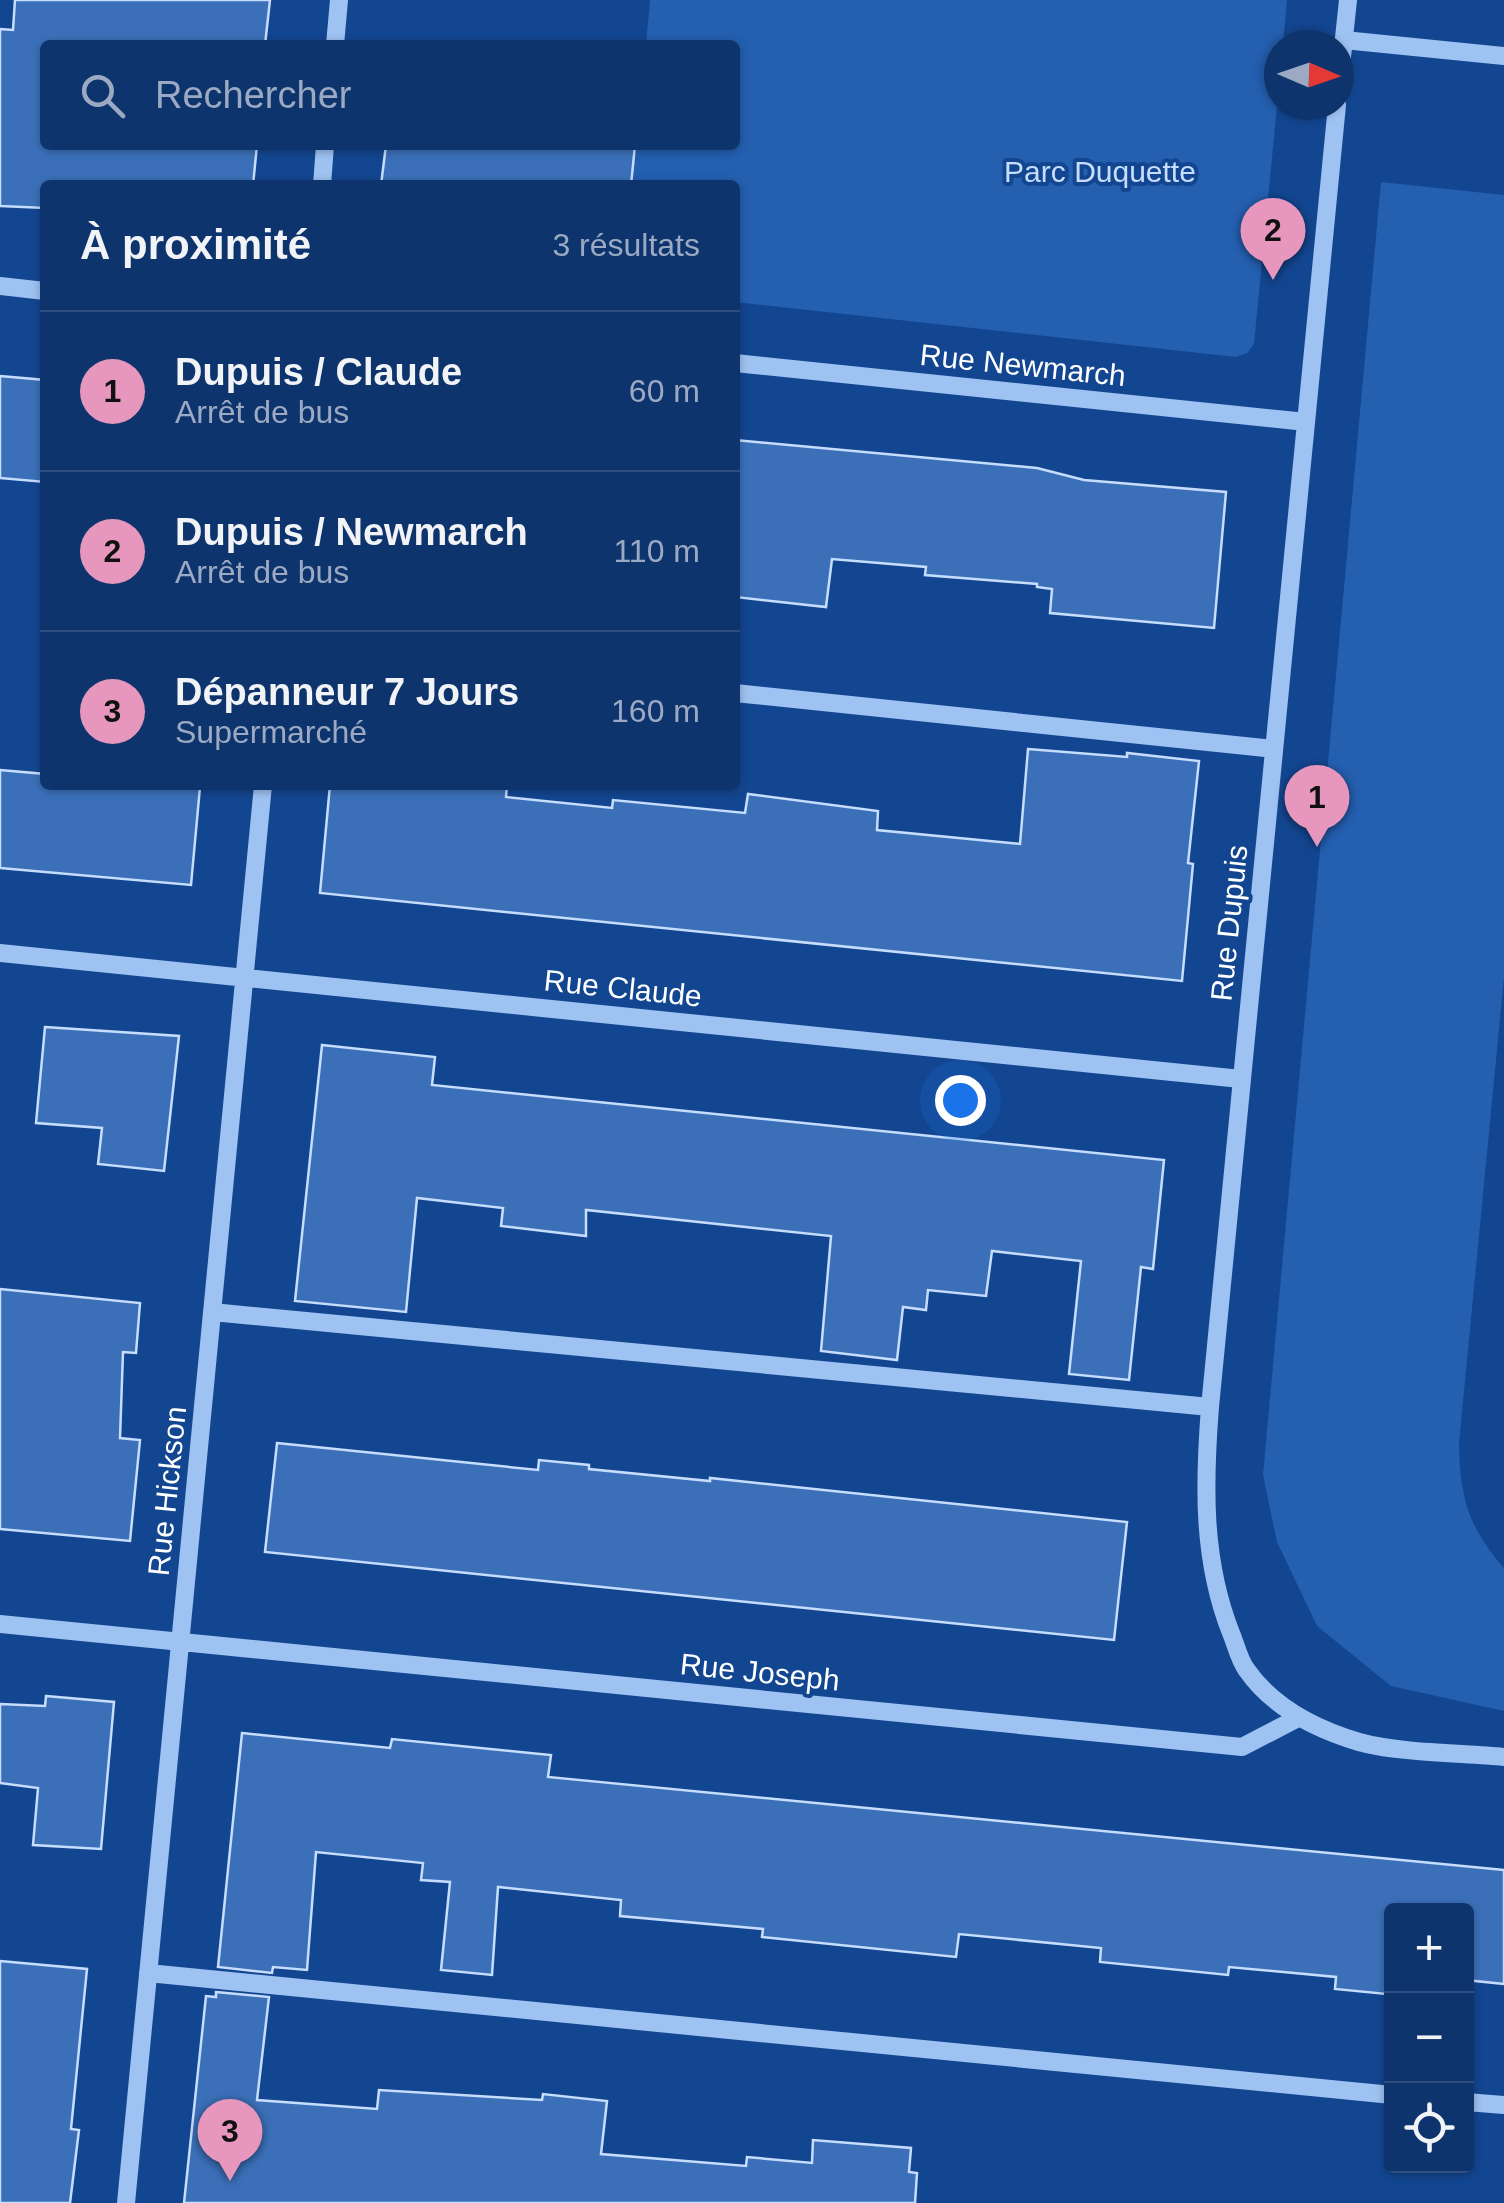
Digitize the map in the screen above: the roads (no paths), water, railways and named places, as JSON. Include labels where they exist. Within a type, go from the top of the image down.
[{"type":"street","points":[[336,40],[340,0]]},
{"type":"street","points":[[1345,30],[1348,0]]},
{"type":"street","points":[[1354,41],[1504,56]]},
{"type":"street","name":"Rue Dupuis","points":[[1298,1718],[1272,1698],[1244,1667],[1218,1601],[1209,1549],[1204,1476],[1336,120]]},
{"type":"street","points":[[322,180],[326,150]]},
{"type":"street","points":[[0,286],[40,290]]},
{"type":"street","name":"Rue Newmarch","points":[[740,364],[1306,422]]},
{"type":"street","points":[[740,694],[1274,749]]},
{"type":"street","name":"Rue Hickson","points":[[126,2203],[263,790]]},
{"type":"street","name":"Rue Claude","points":[[0,952],[1241,1079]]},
{"type":"street","points":[[212,1312],[1210,1407]]},
{"type":"street","name":"Rue Joseph","points":[[0,1624],[1242,1747],[1298,1718]]},
{"type":"street","points":[[1298,1718],[1364,1743],[1504,1757]]},
{"type":"street","points":[[148,1972],[1384,2093]]},
{"type":"street","points":[[1474,2103],[1504,2105]]},
{"type":"place","name":"Dupuis / Newmarch","points":[[1273,280]]},
{"type":"place","name":"Dupuis / Claude","points":[[1317,847]]},
{"type":"place","name":"Dépanneur 7 Jours","points":[[230,2181]]},
{"type":"park label","name":"Parc Duquette","points":[[1100,171]]}]
